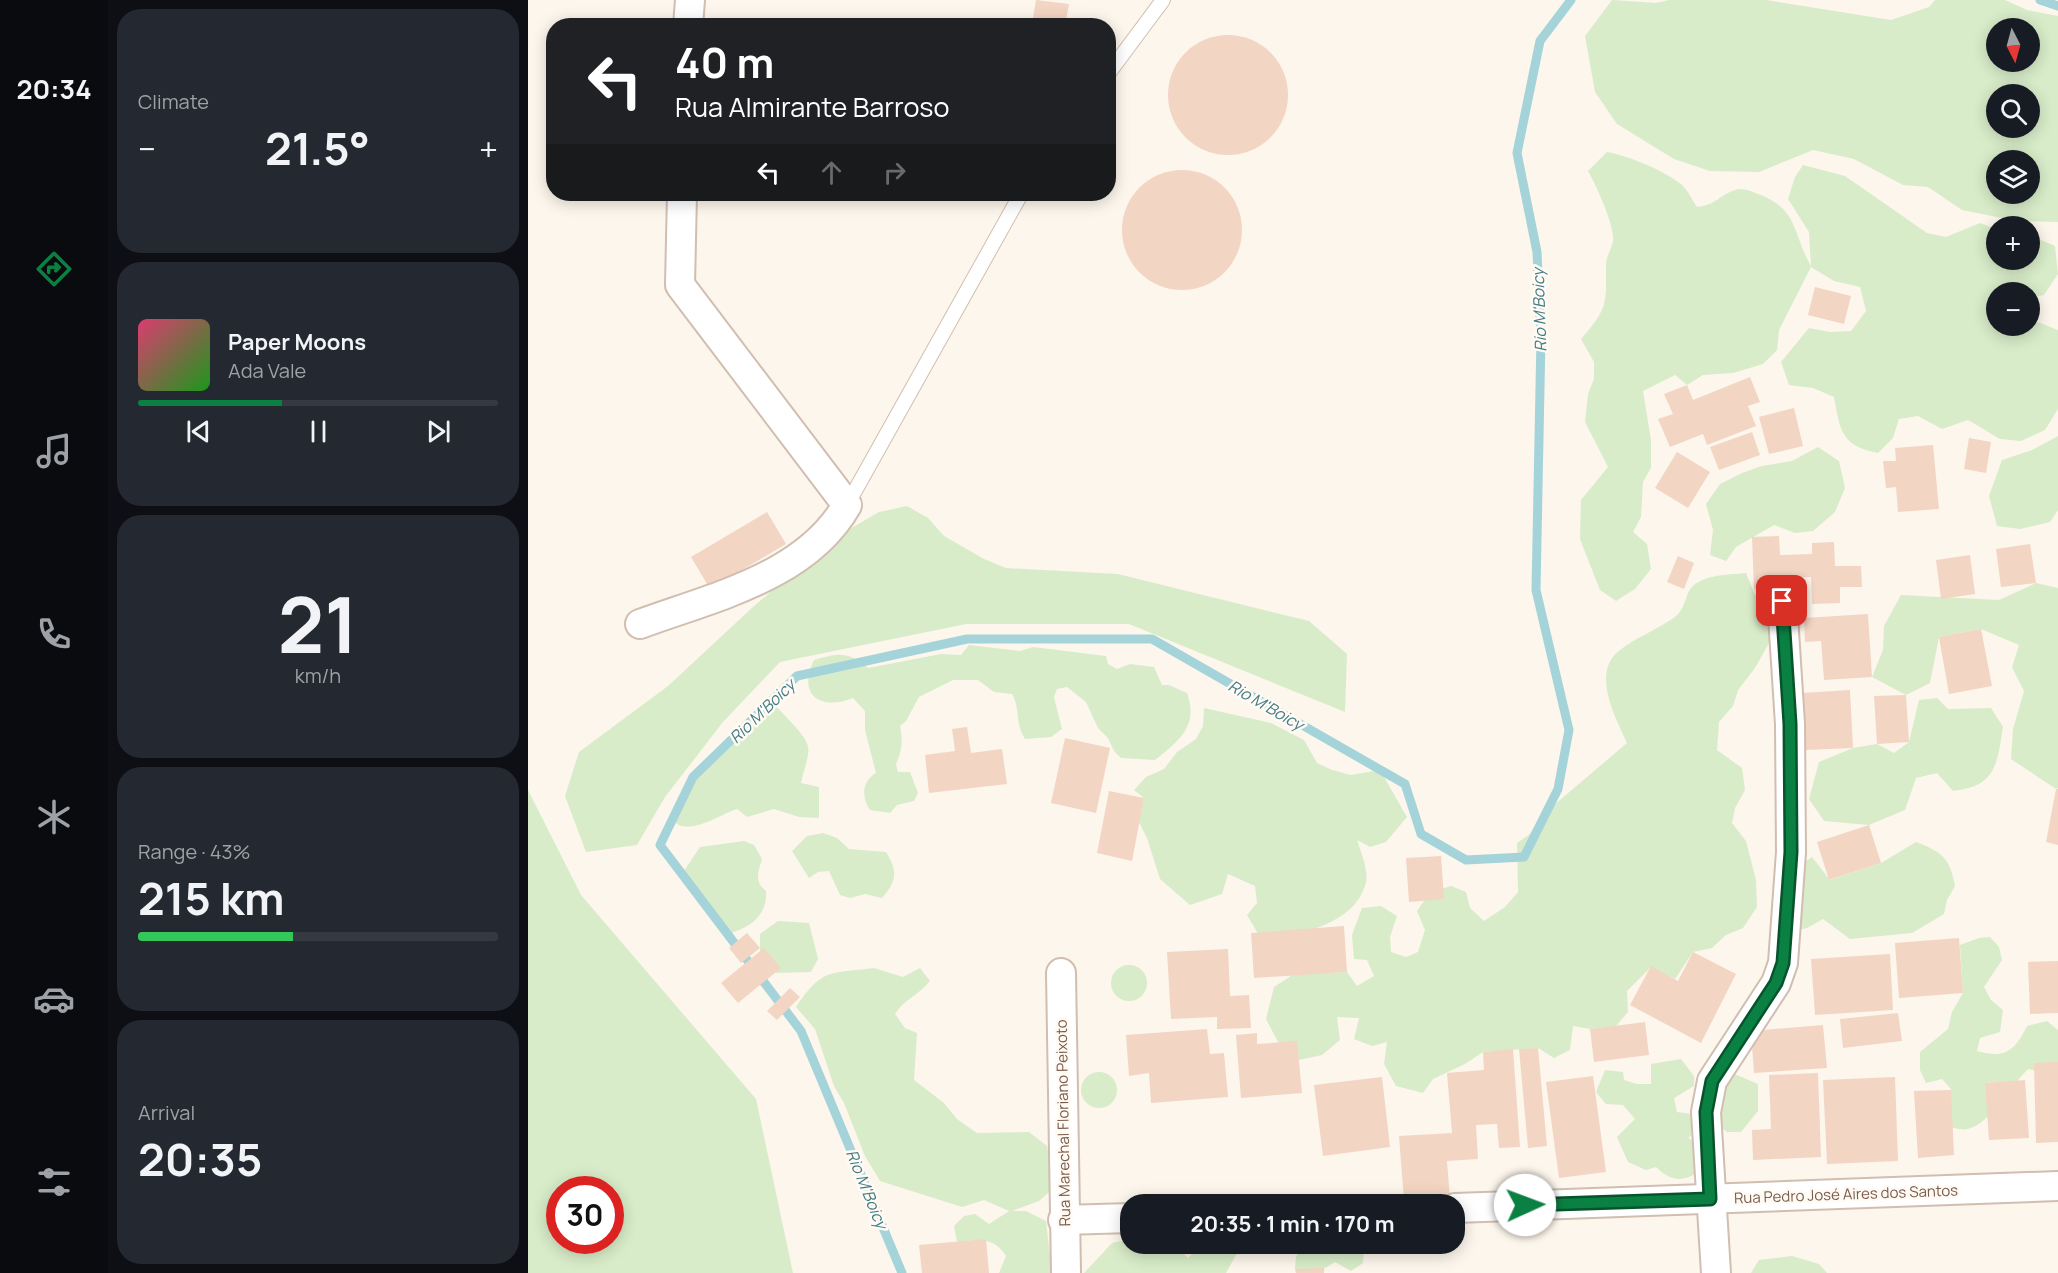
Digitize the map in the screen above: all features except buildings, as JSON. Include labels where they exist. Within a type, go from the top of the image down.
[{"type":"street","points":[[689,18],[690,0]]},
{"type":"street","points":[[640,624],[745,585],[782,568],[819,543],[837,523],[848,505],[680,285],[682,201]]},
{"type":"street","points":[[1716,1273],[1706,1112],[1712,1081],[1776,983],[1783,963],[1791,840],[1790,724],[1782,601]]},
{"type":"street","name":"Rua Marechal Floriano Peixoto","points":[[1061,973],[1063,1220],[1066,1273]]},
{"type":"street","name":"Rua Pedro José Aires dos Santos","points":[[1465,1208],[2058,1186]]},
{"type":"street","points":[[1063,1220],[1120,1218]]},
{"type":"lane","points":[[1116,63],[1163,0]]},
{"type":"lane","points":[[848,505],[1017,201]]},
{"type":"green space","points":[[1612,0],[1656,3],[1669,0],[1766,0],[1891,20],[1929,7],[1935,0],[2005,0],[2027,10],[2058,16],[2058,222],[2040,222],[2040,216],[1992,216],[1962,210],[1928,187],[1903,185],[1854,159],[1813,150],[1759,172],[1710,171],[1674,159],[1617,124],[1595,92],[1585,36]]},
{"type":"green space","points":[[1607,152],[1646,164],[1674,179],[1686,189],[1697,207],[1709,204],[1738,189],[1744,189],[1771,200],[1781,207],[1793,223],[1811,266],[1809,232],[1788,199],[1795,177],[1803,165],[1845,176],[1927,233],[1946,237],[1980,223],[1986,225],[1986,270],[2040,270],[2040,239],[2055,246],[2058,274],[2044,295],[2040,296],[2040,282],[1986,282],[1986,336],[2040,336],[2040,323],[2058,330],[2058,409],[2045,430],[2021,441],[2000,439],[1968,420],[1942,429],[1918,416],[1899,419],[1893,438],[1878,453],[1856,446],[1844,435],[1834,397],[1813,388],[1789,385],[1781,362],[1809,328],[1830,332],[1851,331],[1866,311],[1860,287],[1834,281],[1811,267],[1779,330],[1777,350],[1763,364],[1733,373],[1703,375],[1687,385],[1675,375],[1643,391],[1651,440],[1651,468],[1643,482],[1641,517],[1633,532],[1647,544],[1651,569],[1635,589],[1616,601],[1600,590],[1580,539],[1581,500],[1608,467],[1585,422],[1588,394],[1594,379],[1594,362],[1581,339],[1597,319],[1604,304],[1606,263],[1613,234],[1604,206],[1588,171]]},
{"type":"green space","points":[[2058,436],[2058,510],[2050,522],[2020,529],[1997,526],[1989,496],[2002,460],[2032,450]]},
{"type":"green space","points":[[1818,447],[1839,461],[1845,488],[1835,512],[1813,531],[1795,533],[1774,525],[1736,547],[1726,561],[1710,555],[1713,530],[1706,504],[1720,484],[1762,466],[1792,461]]},
{"type":"green space","points":[[907,506],[928,518],[944,536],[984,559],[1006,568],[1118,574],[1309,621],[1347,654],[1345,712],[1129,624],[966,624],[780,662],[723,722],[665,797],[637,845],[586,852],[565,796],[579,752],[668,686],[754,606],[836,537],[879,512]]},
{"type":"green space","points":[[1746,573],[1755,595],[1772,612],[1772,638],[1755,668],[1738,690],[1733,706],[1719,722],[1717,750],[1742,768],[1745,790],[1735,808],[1732,823],[1746,841],[1756,880],[1757,907],[1743,928],[1726,935],[1712,948],[1693,952],[1675,979],[1651,967],[1627,991],[1628,1012],[1616,1026],[1590,1029],[1573,1026],[1570,1050],[1554,1058],[1538,1048],[1483,1052],[1465,1064],[1433,1079],[1423,1093],[1396,1086],[1384,1064],[1387,1042],[1372,1046],[1354,1039],[1359,1018],[1337,1017],[1340,1040],[1322,1055],[1299,1060],[1278,1042],[1266,1019],[1274,987],[1303,968],[1329,973],[1347,972],[1357,986],[1374,976],[1367,960],[1354,959],[1352,935],[1362,908],[1381,906],[1397,916],[1390,937],[1391,952],[1406,957],[1418,952],[1425,930],[1417,911],[1430,892],[1451,886],[1466,892],[1470,908],[1484,921],[1505,907],[1518,892],[1517,843],[1530,834],[1540,817],[1627,743],[1608,695],[1607,670],[1611,659],[1627,645],[1677,615],[1688,593],[1698,582],[1722,575]]},
{"type":"green space","points":[[2036,583],[2058,588],[2058,788],[2056,789],[2011,759],[2013,729],[2024,691],[2012,667],[2019,645],[1981,629],[1939,637],[1930,683],[1906,695],[1872,677],[1883,650],[1884,626],[1901,595],[1999,600]]},
{"type":"green space","points":[[969,645],[1020,651],[1033,647],[1106,656],[1108,664],[1117,669],[1130,664],[1154,667],[1162,685],[1169,685],[1187,693],[1190,705],[1188,724],[1179,739],[1155,760],[1121,758],[1114,751],[1108,738],[1098,728],[1086,702],[1067,687],[1057,689],[1054,697],[1062,729],[1051,737],[1025,739],[1012,694],[994,692],[978,680],[953,680],[919,697],[906,721],[900,726],[900,755],[896,764],[898,772],[910,772],[918,793],[914,801],[897,805],[890,813],[870,810],[865,800],[864,790],[868,780],[876,773],[865,730],[865,711],[853,698],[831,702],[815,697],[808,683],[809,672],[814,660],[843,655],[861,662],[868,668],[941,654],[961,655]]},
{"type":"green space","points":[[1937,698],[1948,709],[1991,708],[2003,727],[1996,763],[1986,779],[1967,788],[1953,791],[1937,773],[1916,778],[1905,810],[1869,825],[1824,821],[1809,799],[1819,762],[1853,748],[1877,744],[1894,753],[1909,742],[1919,700]]},
{"type":"green space","points":[[770,702],[791,722],[807,744],[808,755],[801,783],[819,787],[819,818],[799,817],[774,809],[747,817],[737,809],[694,826],[678,825],[672,819],[693,777]]},
{"type":"green space","points":[[1204,708],[1271,723],[1304,740],[1317,763],[1332,770],[1351,775],[1380,770],[1407,817],[1386,842],[1370,847],[1357,840],[1366,869],[1366,881],[1358,899],[1349,910],[1310,931],[1267,942],[1257,932],[1247,915],[1257,903],[1255,886],[1228,874],[1222,894],[1190,905],[1160,879],[1147,838],[1139,822],[1144,798],[1134,790],[1146,777],[1164,769],[1177,752],[1196,739],[1203,726]]},
{"type":"green space","points":[[528,790],[581,895],[756,1099],[793,1273],[528,1273]]},
{"type":"green space","points":[[823,833],[837,838],[849,849],[886,852],[893,865],[894,876],[891,886],[882,898],[865,894],[850,898],[840,895],[829,871],[818,872],[809,878],[792,851],[807,836]]},
{"type":"green space","points":[[744,841],[754,845],[762,859],[758,880],[766,891],[766,900],[756,920],[728,934],[682,874],[700,847]]},
{"type":"green space","points":[[1916,842],[1938,853],[1950,869],[1955,886],[1947,900],[1944,914],[1912,933],[1850,939],[1823,919],[1807,928],[1786,933],[1796,868],[1812,857],[1830,880],[1881,863]]},
{"type":"green space","points":[[778,921],[809,923],[818,959],[811,972],[776,973],[760,952],[760,934]]},
{"type":"green space","points":[[1990,937],[1999,947],[2002,960],[1984,987],[1991,1000],[2003,1010],[2000,1032],[1980,1038],[1977,1051],[1995,1054],[2008,1051],[2018,1042],[2027,1026],[2047,1021],[2058,1030],[2058,1066],[2043,1073],[2028,1069],[2017,1081],[1985,1083],[1988,1116],[1968,1129],[1957,1129],[1944,1124],[1939,1106],[1951,1089],[1942,1079],[1926,1083],[1920,1070],[1920,1052],[1948,1029],[1952,1012],[1963,993],[1960,945],[1979,938]]},
{"type":"green space","points":[[1129,965],[1142,970],[1147,983],[1142,996],[1129,1001],[1116,996],[1111,983],[1116,970]]},
{"type":"green space","points":[[874,968],[903,977],[920,968],[930,981],[895,1014],[905,1028],[917,1033],[914,1080],[944,1103],[957,1119],[977,1133],[1029,1132],[1047,1146],[1055,1187],[1039,1201],[1012,1211],[1026,1211],[1046,1221],[1052,1273],[999,1273],[1006,1256],[996,1245],[985,1241],[957,1242],[954,1226],[964,1216],[975,1214],[989,1224],[1009,1211],[984,1200],[962,1207],[880,1181],[865,1156],[844,1103],[834,1086],[815,1029],[796,1007],[813,985],[829,975]]},
{"type":"green space","points":[[1681,1059],[1694,1076],[1694,1086],[1674,1098],[1677,1112],[1699,1115],[1700,1127],[1688,1138],[1695,1142],[1697,1173],[1675,1179],[1656,1167],[1646,1170],[1628,1162],[1617,1137],[1635,1119],[1623,1105],[1606,1104],[1596,1092],[1605,1070],[1623,1072],[1624,1080],[1637,1084],[1651,1084],[1651,1064]]},
{"type":"green space","points":[[1099,1072],[1112,1077],[1117,1090],[1112,1103],[1099,1108],[1086,1103],[1081,1090],[1086,1077]]},
{"type":"green space","points":[[1730,1072],[1758,1084],[1758,1111],[1741,1132],[1727,1132],[1708,1116]]},
{"type":"green space","points":[[1120,1241],[1120,1254],[1183,1254],[1188,1258],[1192,1254],[1236,1254],[1226,1273],[1084,1273],[1112,1243]]},
{"type":"green space","points":[[1298,1254],[1363,1254],[1363,1263],[1351,1271],[1335,1262],[1317,1273],[1295,1269]]},
{"type":"green space","points":[[1792,1256],[1819,1264],[1827,1273],[1751,1273],[1759,1260]]},
{"type":"waterway","name":"Rio M'Boicy","points":[[902,1273],[801,1031],[660,845],[693,777],[797,676],[967,639],[1152,639],[1405,784],[1421,834],[1466,860],[1524,857],[1558,789],[1569,730],[1536,590],[1541,337],[1537,252],[1517,153],[1540,41],[1571,0]]},
{"type":"waterway","name":"Rio M'Boicy","points":[[2040,0],[2058,6]]},
{"type":"route","points":[[1525,1205],[1710,1199],[1706,1112],[1712,1081],[1725,1057],[1776,983],[1783,963],[1791,852],[1790,724],[1782,601]]}]
